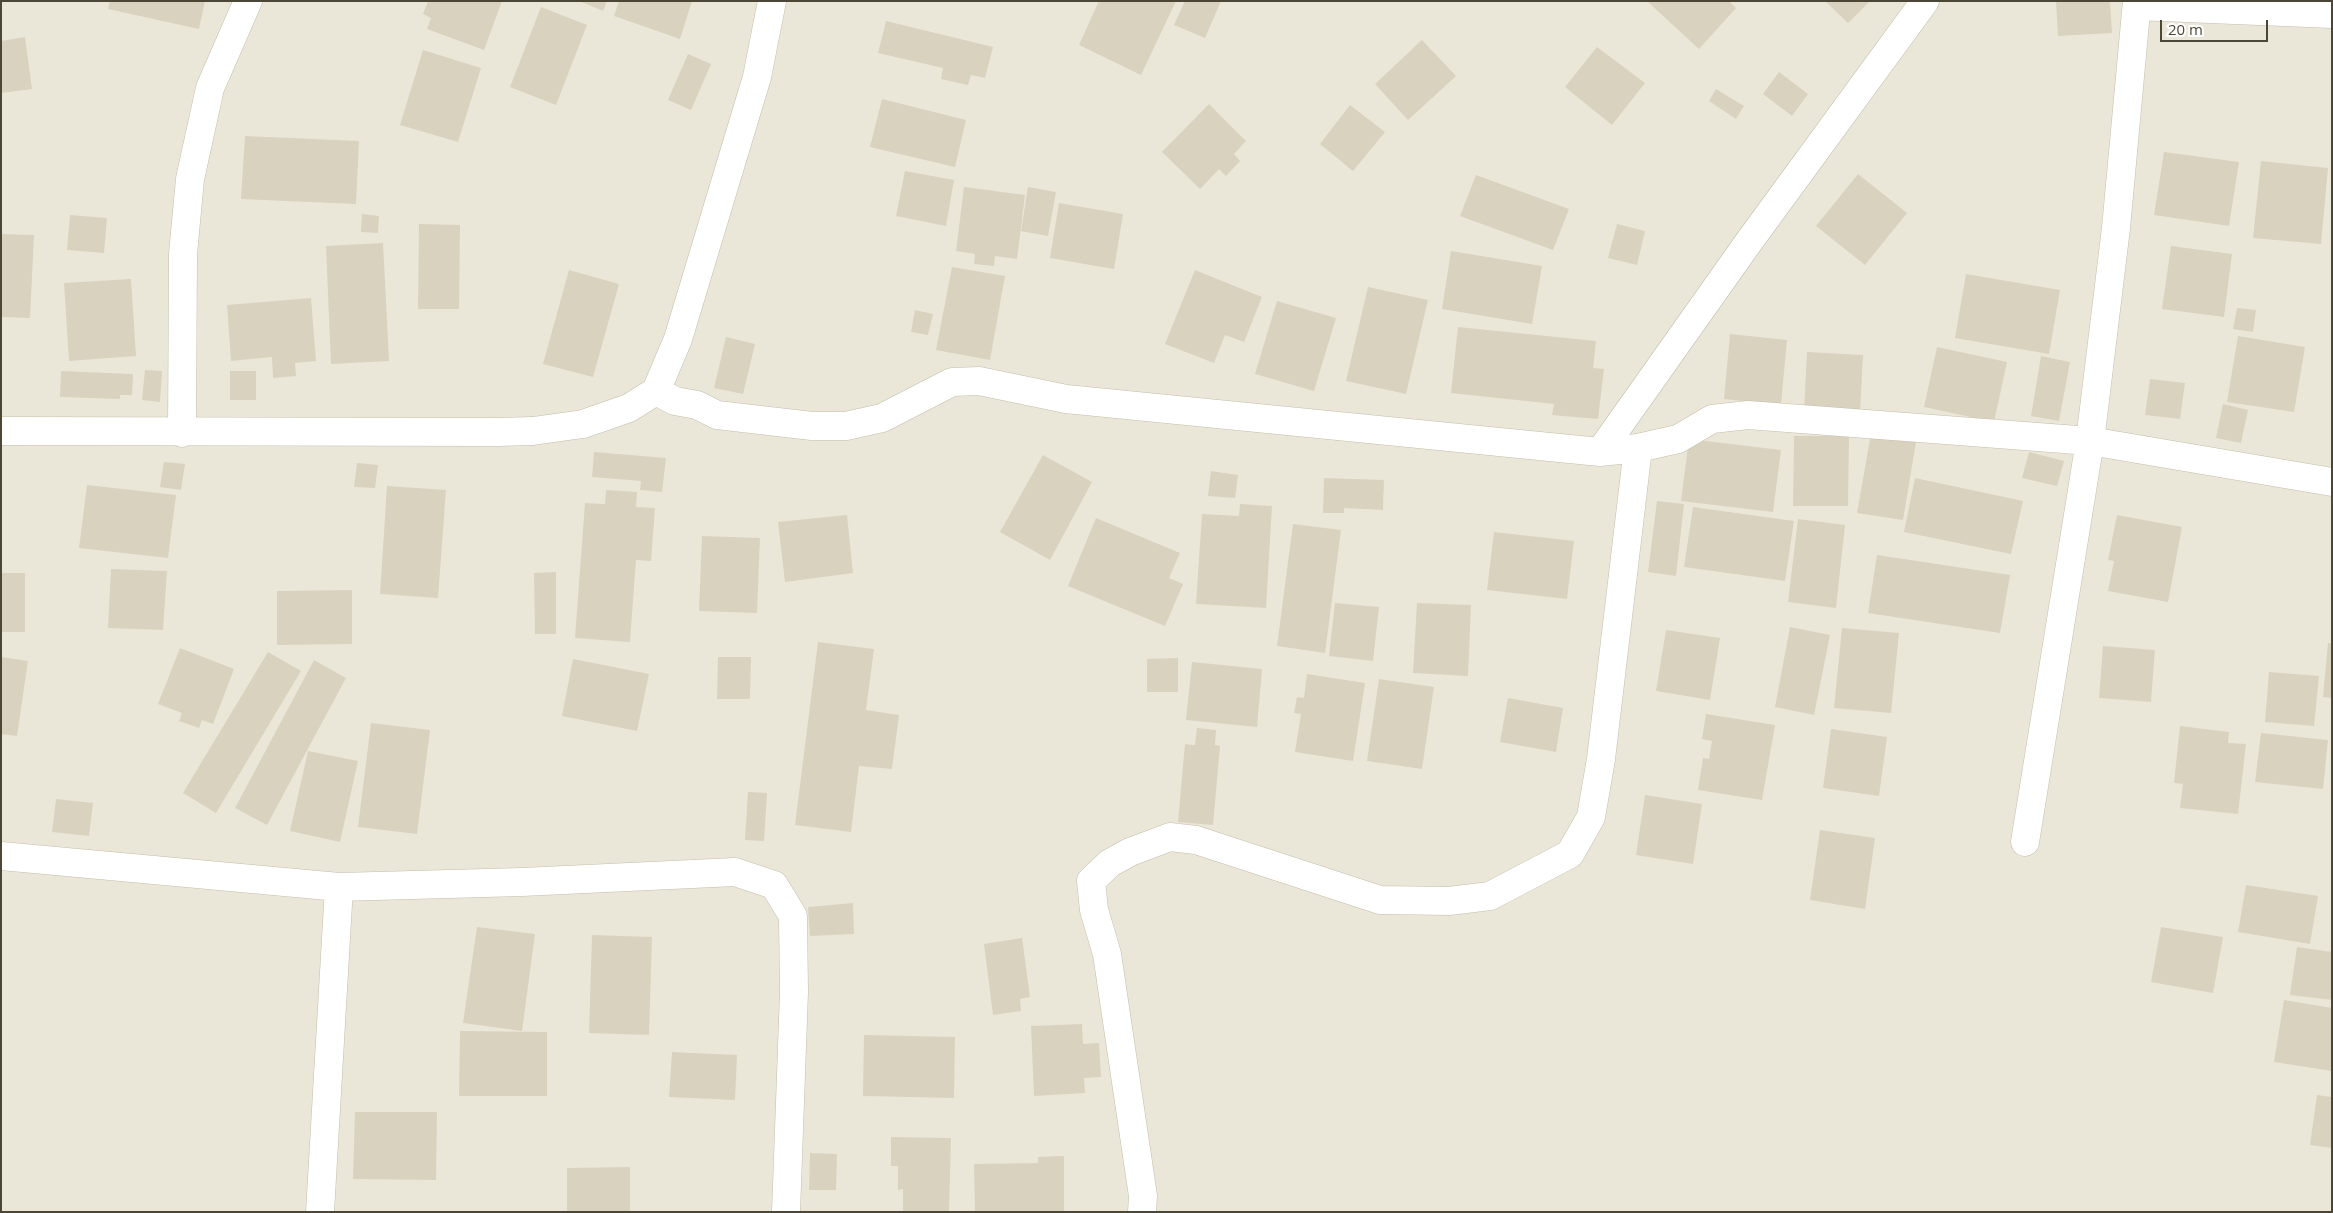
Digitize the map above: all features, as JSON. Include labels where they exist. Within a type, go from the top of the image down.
[{"type":"street","points":[[182,433],[182,254],[190,179],[210,88],[248,1]]},
{"type":"street","points":[[1,431],[182,433],[533,431],[583,424],[629,408],[656,391],[678,340],[754,87],[772,1]]},
{"type":"street","points":[[1600,452],[1748,243],[1925,1]]},
{"type":"street","points":[[2025,842],[2090,441],[2116,228],[2137,4],[2332,14]]},
{"type":"street","points":[[656,391],[675,401],[697,405],[717,415],[812,426],[846,426],[882,418],[952,382],[979,380],[1066,399],[1600,452],[1638,448],[1678,439],[1712,419],[1748,415],[2090,441],[2332,482]]},
{"type":"street","points":[[1142,1212],[1144,1196],[1107,954],[1094,910],[1091,880],[1110,862],[1130,852],[1170,837],[1196,840],[1380,900],[1449,901],[1490,896],[1570,854],[1591,817],[1602,750],[1638,448]]},
{"type":"street","points":[[1,856],[339,887],[522,882],[735,872],[774,885],[793,916],[794,992],[786,1212]]},
{"type":"street","points":[[320,1212],[339,887]]},
{"type":"shaded area","points":[[1,1],[2332,1],[2332,1212],[1,1212]]},
{"type":"building","points":[[110,1],[205,1],[199,29],[108,9]]},
{"type":"building","points":[[428,1],[502,1],[484,50],[427,29],[431,18],[423,14]]},
{"type":"building","points":[[579,1],[607,1],[603,11]]},
{"type":"building","points":[[619,1],[692,1],[680,39],[614,16]]},
{"type":"building","points":[[1099,1],[1176,1],[1141,75],[1079,45]]},
{"type":"building","points":[[1185,1],[1221,1],[1205,38],[1174,25]]},
{"type":"building","points":[[1647,1],[1729,1],[1736,8],[1699,49]]},
{"type":"building","points":[[1825,1],[1870,1],[1848,23]]},
{"type":"building","points":[[2056,1],[2110,1],[2112,33],[2058,36]]},
{"type":"building","points":[[541,7],[587,25],[556,105],[510,87]]},
{"type":"building","points":[[886,21],[993,47],[985,78],[971,75],[968,85],[941,79],[943,68],[878,53]]},
{"type":"building","points":[[25,37],[32,89],[1,93],[1,41]]},
{"type":"building","points":[[1422,40],[1456,76],[1408,120],[1375,84]]},
{"type":"building","points":[[1597,47],[1645,83],[1612,125],[1565,87]]},
{"type":"building","points":[[423,50],[481,68],[458,142],[400,125]]},
{"type":"building","points":[[688,54],[711,64],[691,110],[668,100]]},
{"type":"building","points":[[1779,72],[1808,94],[1792,116],[1763,94]]},
{"type":"building","points":[[1716,89],[1744,106],[1736,119],[1709,101]]},
{"type":"building","points":[[882,99],[966,120],[955,167],[870,147]]},
{"type":"building","points":[[1209,104],[1246,141],[1234,154],[1240,161],[1226,176],[1219,169],[1200,189],[1162,152]]},
{"type":"building","points":[[1350,105],[1385,132],[1353,171],[1320,144]]},
{"type":"building","points":[[245,136],[359,141],[356,204],[241,199]]},
{"type":"building","points":[[2164,152],[2239,162],[2229,226],[2154,215]]},
{"type":"building","points":[[2261,161],[2328,168],[2321,244],[2253,238]]},
{"type":"building","points":[[905,171],[954,180],[946,226],[896,216]]},
{"type":"building","points":[[1858,174],[1907,213],[1865,265],[1816,226]]},
{"type":"building","points":[[1476,175],[1569,209],[1553,250],[1460,216]]},
{"type":"building","points":[[964,187],[1025,195],[1017,259],[995,256],[994,266],[974,264],[975,254],[956,251]]},
{"type":"building","points":[[1028,187],[1056,192],[1048,236],[1021,231]]},
{"type":"building","points":[[1059,203],[1123,214],[1114,269],[1050,258]]},
{"type":"building","points":[[362,214],[379,216],[378,233],[361,232]]},
{"type":"building","points":[[70,215],[107,218],[104,253],[67,250]]},
{"type":"building","points":[[419,224],[460,225],[459,309],[418,309]]},
{"type":"building","points":[[1617,224],[1645,231],[1637,265],[1608,258]]},
{"type":"building","points":[[1,234],[34,235],[30,318],[1,317]]},
{"type":"building","points":[[383,243],[389,361],[331,364],[326,246]]},
{"type":"building","points":[[2171,246],[2232,254],[2224,317],[2162,309]]},
{"type":"building","points":[[1451,251],[1542,266],[1532,324],[1442,309]]},
{"type":"building","points":[[952,267],[1005,276],[990,360],[936,350]]},
{"type":"building","points":[[569,270],[619,284],[593,377],[543,364]]},
{"type":"building","points":[[1195,270],[1262,297],[1244,342],[1225,335],[1214,363],[1165,344]]},
{"type":"building","points":[[1966,274],[2060,290],[2049,354],[1955,338]]},
{"type":"building","points":[[131,279],[136,356],[69,361],[64,283]]},
{"type":"building","points":[[1368,287],[1428,300],[1406,394],[1346,381]]},
{"type":"building","points":[[311,298],[316,361],[295,363],[296,376],[273,378],[272,357],[231,361],[227,305]]},
{"type":"building","points":[[1277,301],[1336,318],[1314,391],[1255,374]]},
{"type":"building","points":[[2237,308],[2256,310],[2253,332],[2233,329]]},
{"type":"building","points":[[915,310],[933,314],[928,335],[911,332]]},
{"type":"building","points":[[1458,327],[1596,341],[1593,368],[1604,369],[1598,419],[1552,415],[1554,404],[1451,393]]},
{"type":"building","points":[[1730,334],[1787,340],[1781,405],[1724,399]]},
{"type":"building","points":[[2238,336],[2305,347],[2294,412],[2227,402]]},
{"type":"building","points":[[726,337],[755,344],[743,394],[714,388]]},
{"type":"building","points":[[1937,347],[2007,362],[1994,422],[1924,407]]},
{"type":"building","points":[[1807,352],[1863,355],[1860,414],[1804,410]]},
{"type":"building","points":[[2041,356],[2070,362],[2059,421],[2031,416]]},
{"type":"building","points":[[145,370],[162,371],[160,402],[142,400]]},
{"type":"building","points":[[61,371],[133,374],[132,395],[120,395],[120,399],[60,397]]},
{"type":"building","points":[[230,371],[256,371],[256,400],[230,400]]},
{"type":"building","points":[[2150,379],[2185,383],[2180,419],[2145,415]]},
{"type":"building","points":[[2223,404],[2248,410],[2241,443],[2216,438]]},
{"type":"building","points":[[1872,428],[1917,436],[1903,520],[1857,513]]},
{"type":"building","points":[[1794,436],[1849,436],[1848,506],[1793,506]]},
{"type":"building","points":[[1689,439],[1781,450],[1773,512],[1681,501]]},
{"type":"building","points":[[594,452],[666,458],[662,492],[640,490],[641,481],[592,477]]},
{"type":"building","points":[[2029,452],[2064,461],[2057,486],[2022,478]]},
{"type":"building","points":[[1043,455],[1092,482],[1050,560],[1000,532]]},
{"type":"building","points":[[164,462],[185,464],[181,490],[160,487]]},
{"type":"building","points":[[357,463],[378,465],[375,488],[354,487]]},
{"type":"building","points":[[1211,471],[1238,475],[1235,498],[1208,496]]},
{"type":"building","points":[[1324,478],[1384,480],[1383,510],[1344,508],[1344,513],[1323,513]]},
{"type":"building","points":[[1915,478],[2023,501],[2011,554],[1904,532]]},
{"type":"building","points":[[87,485],[176,495],[168,558],[79,548]]},
{"type":"building","points":[[387,486],[446,490],[438,598],[380,594]]},
{"type":"building","points":[[606,490],[637,492],[636,507],[655,508],[651,561],[636,560],[630,642],[575,638],[585,503],[605,504]]},
{"type":"building","points":[[1657,501],[1684,504],[1676,576],[1648,572]]},
{"type":"building","points":[[1240,504],[1272,506],[1266,608],[1196,604],[1202,514],[1239,516]]},
{"type":"building","points":[[1693,507],[1794,521],[1785,581],[1684,567]]},
{"type":"building","points":[[847,515],[853,573],[785,582],[778,522]]},
{"type":"building","points":[[2117,515],[2182,527],[2168,602],[2108,591],[2114,561],[2108,560]]},
{"type":"building","points":[[1096,518],[1180,553],[1169,578],[1183,584],[1165,626],[1068,586]]},
{"type":"building","points":[[1798,519],[1845,525],[1836,608],[1788,602]]},
{"type":"building","points":[[1293,524],[1341,530],[1325,653],[1277,646]]},
{"type":"building","points":[[1494,532],[1574,541],[1567,599],[1487,590]]},
{"type":"building","points":[[702,536],[760,538],[757,613],[699,611]]},
{"type":"building","points":[[1877,555],[2010,575],[2000,633],[1868,613]]},
{"type":"building","points":[[111,569],[167,571],[163,630],[108,628]]},
{"type":"building","points":[[556,572],[556,634],[535,634],[534,573]]},
{"type":"building","points":[[1,573],[25,573],[25,632],[1,632]]},
{"type":"building","points":[[352,590],[352,644],[277,645],[277,591]]},
{"type":"building","points":[[1335,603],[1379,607],[1373,661],[1329,656]]},
{"type":"building","points":[[1417,603],[1471,605],[1468,676],[1413,673]]},
{"type":"building","points":[[1790,627],[1830,635],[1814,715],[1775,707]]},
{"type":"building","points":[[1842,628],[1899,633],[1891,713],[1834,708]]},
{"type":"building","points":[[1666,630],[1720,638],[1710,700],[1656,691]]},
{"type":"building","points":[[818,642],[874,649],[866,710],[899,715],[892,769],[859,766],[851,832],[795,825]]},
{"type":"building","points":[[2328,643],[2332,644],[2332,698],[2323,697]]},
{"type":"building","points":[[2103,646],[2155,650],[2151,702],[2099,698]]},
{"type":"building","points":[[180,648],[234,669],[213,724],[202,720],[199,728],[179,721],[182,713],[158,704]]},
{"type":"building","points":[[268,652],[301,671],[216,813],[183,793]]},
{"type":"building","points":[[1,657],[28,661],[17,736],[1,734]]},
{"type":"building","points":[[718,657],[751,657],[750,699],[717,699]]},
{"type":"building","points":[[1178,658],[1178,692],[1147,692],[1147,659]]},
{"type":"building","points":[[573,659],[649,674],[637,731],[562,716]]},
{"type":"building","points":[[314,660],[346,678],[267,825],[235,808]]},
{"type":"building","points":[[1192,662],[1262,669],[1257,727],[1186,720]]},
{"type":"building","points":[[2269,672],[2319,676],[2314,726],[2265,722]]},
{"type":"building","points":[[1307,674],[1365,683],[1353,761],[1295,752],[1301,714],[1294,713],[1297,697],[1304,698]]},
{"type":"building","points":[[1379,679],[1434,687],[1422,769],[1367,761]]},
{"type":"building","points":[[1508,698],[1563,708],[1556,752],[1500,742]]},
{"type":"building","points":[[1706,714],[1775,725],[1762,800],[1698,790],[1703,758],[1709,759],[1712,741],[1702,739]]},
{"type":"building","points":[[371,723],[430,730],[417,834],[358,827]]},
{"type":"building","points":[[2180,726],[2229,732],[2228,743],[2246,744],[2238,814],[2180,808],[2183,784],[2174,783]]},
{"type":"building","points":[[1197,728],[1216,730],[1215,745],[1220,746],[1213,825],[1178,822],[1185,744],[1195,745]]},
{"type":"building","points":[[1831,729],[1887,737],[1879,796],[1823,788]]},
{"type":"building","points":[[2261,733],[2328,740],[2323,789],[2255,782]]},
{"type":"building","points":[[308,751],[358,761],[340,842],[290,831]]},
{"type":"building","points":[[748,792],[767,793],[764,841],[745,840]]},
{"type":"building","points":[[1645,795],[1702,804],[1693,864],[1636,855]]},
{"type":"building","points":[[56,799],[93,803],[89,836],[52,832]]},
{"type":"building","points":[[1820,830],[1875,838],[1865,909],[1810,900]]},
{"type":"building","points":[[2246,885],[2318,896],[2310,944],[2238,932]]},
{"type":"building","points":[[853,903],[854,934],[810,936],[808,907]]},
{"type":"building","points":[[477,927],[535,934],[522,1031],[463,1023]]},
{"type":"building","points":[[2161,927],[2223,937],[2213,993],[2151,982]]},
{"type":"building","points":[[592,935],[652,937],[649,1035],[589,1033]]},
{"type":"building","points":[[1022,938],[1030,997],[1020,999],[1021,1011],[993,1015],[984,944]]},
{"type":"building","points":[[2297,947],[2332,952],[2332,1000],[2290,995]]},
{"type":"building","points":[[2284,1000],[2332,1008],[2332,1071],[2274,1062]]},
{"type":"building","points":[[1082,1024],[1083,1044],[1099,1043],[1101,1077],[1084,1078],[1085,1093],[1034,1096],[1031,1026]]},
{"type":"building","points":[[460,1031],[547,1032],[547,1096],[459,1096]]},
{"type":"building","points":[[864,1035],[955,1037],[954,1098],[863,1096]]},
{"type":"building","points":[[672,1052],[737,1055],[735,1100],[669,1097]]},
{"type":"building","points":[[2317,1095],[2332,1097],[2332,1148],[2310,1145]]},
{"type":"building","points":[[355,1112],[437,1112],[436,1180],[353,1179]]},
{"type":"building","points":[[891,1137],[951,1138],[949,1212],[903,1212],[903,1189],[898,1190],[898,1166],[891,1166]]},
{"type":"building","points":[[810,1153],[837,1154],[836,1190],[809,1190]]},
{"type":"building","points":[[1064,1156],[1064,1212],[975,1212],[974,1164],[1038,1163],[1038,1157]]},
{"type":"building","points":[[630,1167],[630,1212],[567,1212],[567,1168]]}]
